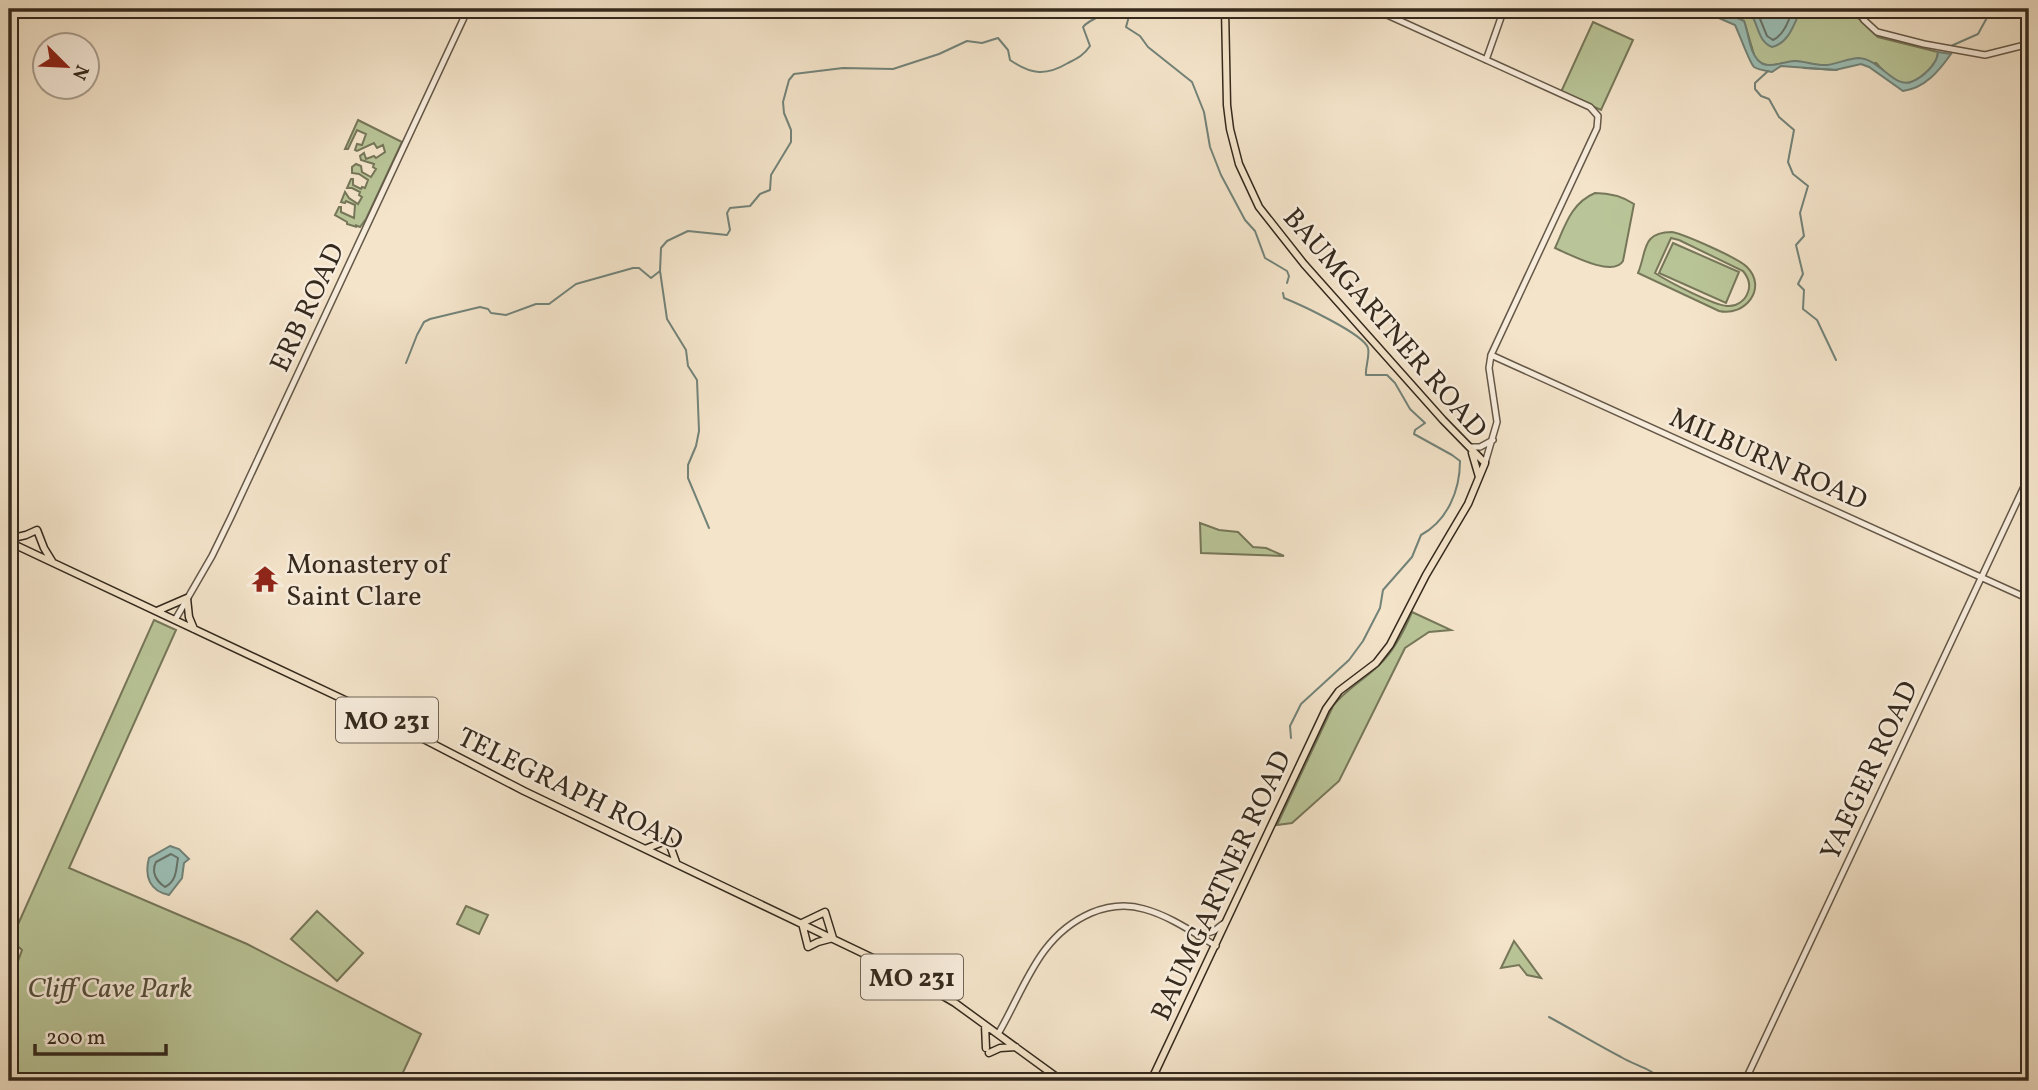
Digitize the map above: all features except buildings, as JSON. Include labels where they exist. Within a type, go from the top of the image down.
[{"type":"main road","name":"BAUMGARTNER ROAD","points":[[1151,1081],[1326,709],[1339,691],[1376,663],[1390,645],[1420,586],[1468,504],[1485,463],[1469,449],[1281,237],[1259,207],[1239,164],[1230,129],[1224,9]]},
{"type":"main road","points":[[1469,449],[1479,478]]},
{"type":"main road","points":[[9,540],[37,530],[54,563]]},
{"type":"main road","name":"TELEGRAPH ROAD","points":[[9,540],[382,717],[524,791],[923,983],[985,1024],[1062,1081]]},
{"type":"main road","points":[[157,611],[187,598],[189,617],[194,629]]},
{"type":"main road","points":[[645,849],[668,840],[677,864]]},
{"type":"main road","points":[[825,912],[833,938],[808,947],[802,923],[825,912]]},
{"type":"main road","points":[[985,1024],[988,1050],[1016,1047]]},
{"type":"street","name":"ERB ROAD","points":[[175,620],[231,517],[468,9]]},
{"type":"street","points":[[1374,9],[1590,107],[1598,116],[1597,128],[1492,355],[1489,368],[1497,415],[1493,440],[1485,463]]},
{"type":"street","points":[[1486,60],[1504,9]]},
{"type":"street","points":[[1857,9],[1877,32],[1956,51],[1984,55],[2029,44]]},
{"type":"street","name":"MILBURN ROAD","points":[[1492,355],[2029,599]]},
{"type":"street","points":[[1469,449],[1493,440]]},
{"type":"street","name":"YAEGER ROAD","points":[[1745,1081],[2029,476]]},
{"type":"street","points":[[998,1034],[1040,955],[1057,935],[1087,915],[1110,907],[1134,906],[1156,913],[1216,946]]},
{"type":"street","points":[[1198,936],[1214,931],[1227,921]]},
{"type":"green space","points":[[1718,9],[1854,9],[1856,16],[1878,37],[1938,52],[1937,57],[1926,73],[1909,83],[1896,80],[1876,63],[1823,66],[1795,61],[1769,66],[1755,58],[1744,21]]},
{"type":"green space","points":[[1593,22],[1633,40],[1601,110],[1561,92]]},
{"type":"green space","points":[[358,120],[402,142],[360,227],[347,224],[335,215],[341,207],[341,212],[354,218],[355,205],[341,202],[345,192],[358,204],[362,197],[360,192],[347,188],[351,179],[353,185],[361,189],[365,188],[368,180],[352,173],[352,167],[356,164],[361,166],[362,172],[371,177],[376,169],[374,164],[361,160],[360,156],[364,153],[366,159],[374,156],[376,158],[385,152],[383,145],[377,148],[374,143],[355,150],[357,144],[362,145],[366,134],[357,130],[348,149],[345,149]]},
{"type":"green space","points":[[1595,193],[1616,196],[1634,204],[1623,261],[1618,266],[1590,263],[1555,248],[1574,209]]},
{"type":"green space","points":[[1672,232],[1688,237],[1742,263],[1753,275],[1755,284],[1751,299],[1737,310],[1719,311],[1638,273],[1650,239]],"holes":[[[1671,238],[1743,271],[1749,286],[1742,301],[1734,306],[1720,305],[1655,273]]]},
{"type":"green space","points":[[1673,243],[1739,272],[1726,303],[1659,273]]},
{"type":"green space","points":[[1200,523],[1219,530],[1238,532],[1253,547],[1266,548],[1284,556],[1201,553]]},
{"type":"green space","points":[[1412,612],[1451,630],[1429,632],[1405,648],[1339,781],[1292,823],[1277,825],[1333,706],[1384,659],[1398,640]]},
{"type":"green space","name":"Cliff Cave Park","points":[[154,620],[176,630],[69,868],[247,944],[421,1034],[399,1081],[9,1081],[9,986],[22,950],[11,940]]},
{"type":"green space","points":[[466,906],[488,915],[479,934],[457,924]]},
{"type":"green space","points":[[317,911],[363,953],[337,981],[291,939]]},
{"type":"green space","points":[[1514,941],[1541,978],[1527,975],[1519,965],[1501,968]]},
{"type":"water","points":[[1705,9],[1718,9],[1744,21],[1755,56],[1758,61],[1767,65],[1795,61],[1827,65],[1859,58],[1873,63],[1905,83],[1915,80],[1929,70],[1938,52],[1951,54],[1925,82],[1903,91],[1861,64],[1835,70],[1781,66],[1772,72],[1761,70],[1754,67],[1735,25],[1707,13]]},
{"type":"water","points":[[1745,9],[1801,9],[1787,37],[1772,47],[1763,40],[1753,18]]},
{"type":"water","points":[[170,846],[179,849],[189,859],[184,863],[182,878],[169,895],[153,887],[147,871],[149,858]]},
{"type":"waterway","points":[[709,528],[688,478],[688,465],[699,431],[697,380],[688,366],[686,350],[667,319],[660,271],[661,248],[667,241],[688,231],[727,235],[730,230],[727,213],[730,208],[750,206],[760,194],[770,190],[771,175],[791,142],[791,130],[783,102],[789,80],[794,74],[843,68],[893,69],[939,54],[967,41],[982,43],[998,38],[1008,50],[1010,60],[1025,69],[1046,72],[1083,54],[1090,46],[1083,27],[1114,9]]},
{"type":"waterway","points":[[1131,9],[1126,27],[1192,82],[1204,112],[1210,147],[1221,175],[1245,220],[1255,231],[1265,258],[1287,271],[1287,283]]},
{"type":"waterway","points":[[1951,46],[1978,34],[1989,9]]},
{"type":"waterway","points":[[1804,68],[1837,70]]},
{"type":"waterway","points":[[1768,71],[1755,83],[1755,89],[1761,96],[1769,99],[1779,117],[1794,130],[1788,162],[1793,174],[1808,186],[1800,213],[1804,236],[1796,245],[1803,274],[1798,284],[1804,290],[1803,309],[1817,320],[1836,360]]},
{"type":"waterway","points":[[406,363],[424,322],[430,319],[480,307],[491,313],[506,315],[536,304],[549,304],[576,284],[633,268],[639,268],[651,278],[660,271]]},
{"type":"waterway","points":[[1283,293],[1284,298],[1330,320],[1364,342],[1368,348],[1366,375],[1387,375],[1395,383],[1410,409],[1425,423],[1415,430],[1414,434],[1460,461],[1455,494],[1445,513],[1421,535],[1412,557],[1383,590],[1380,608],[1363,641],[1349,660],[1301,704],[1290,726],[1291,738]]},
{"type":"waterway","points":[[1549,1017],[1648,1070],[1663,1081]]},
{"type":"place","name":"Monastery of Saint Clare","points":[[265,579]]}]
